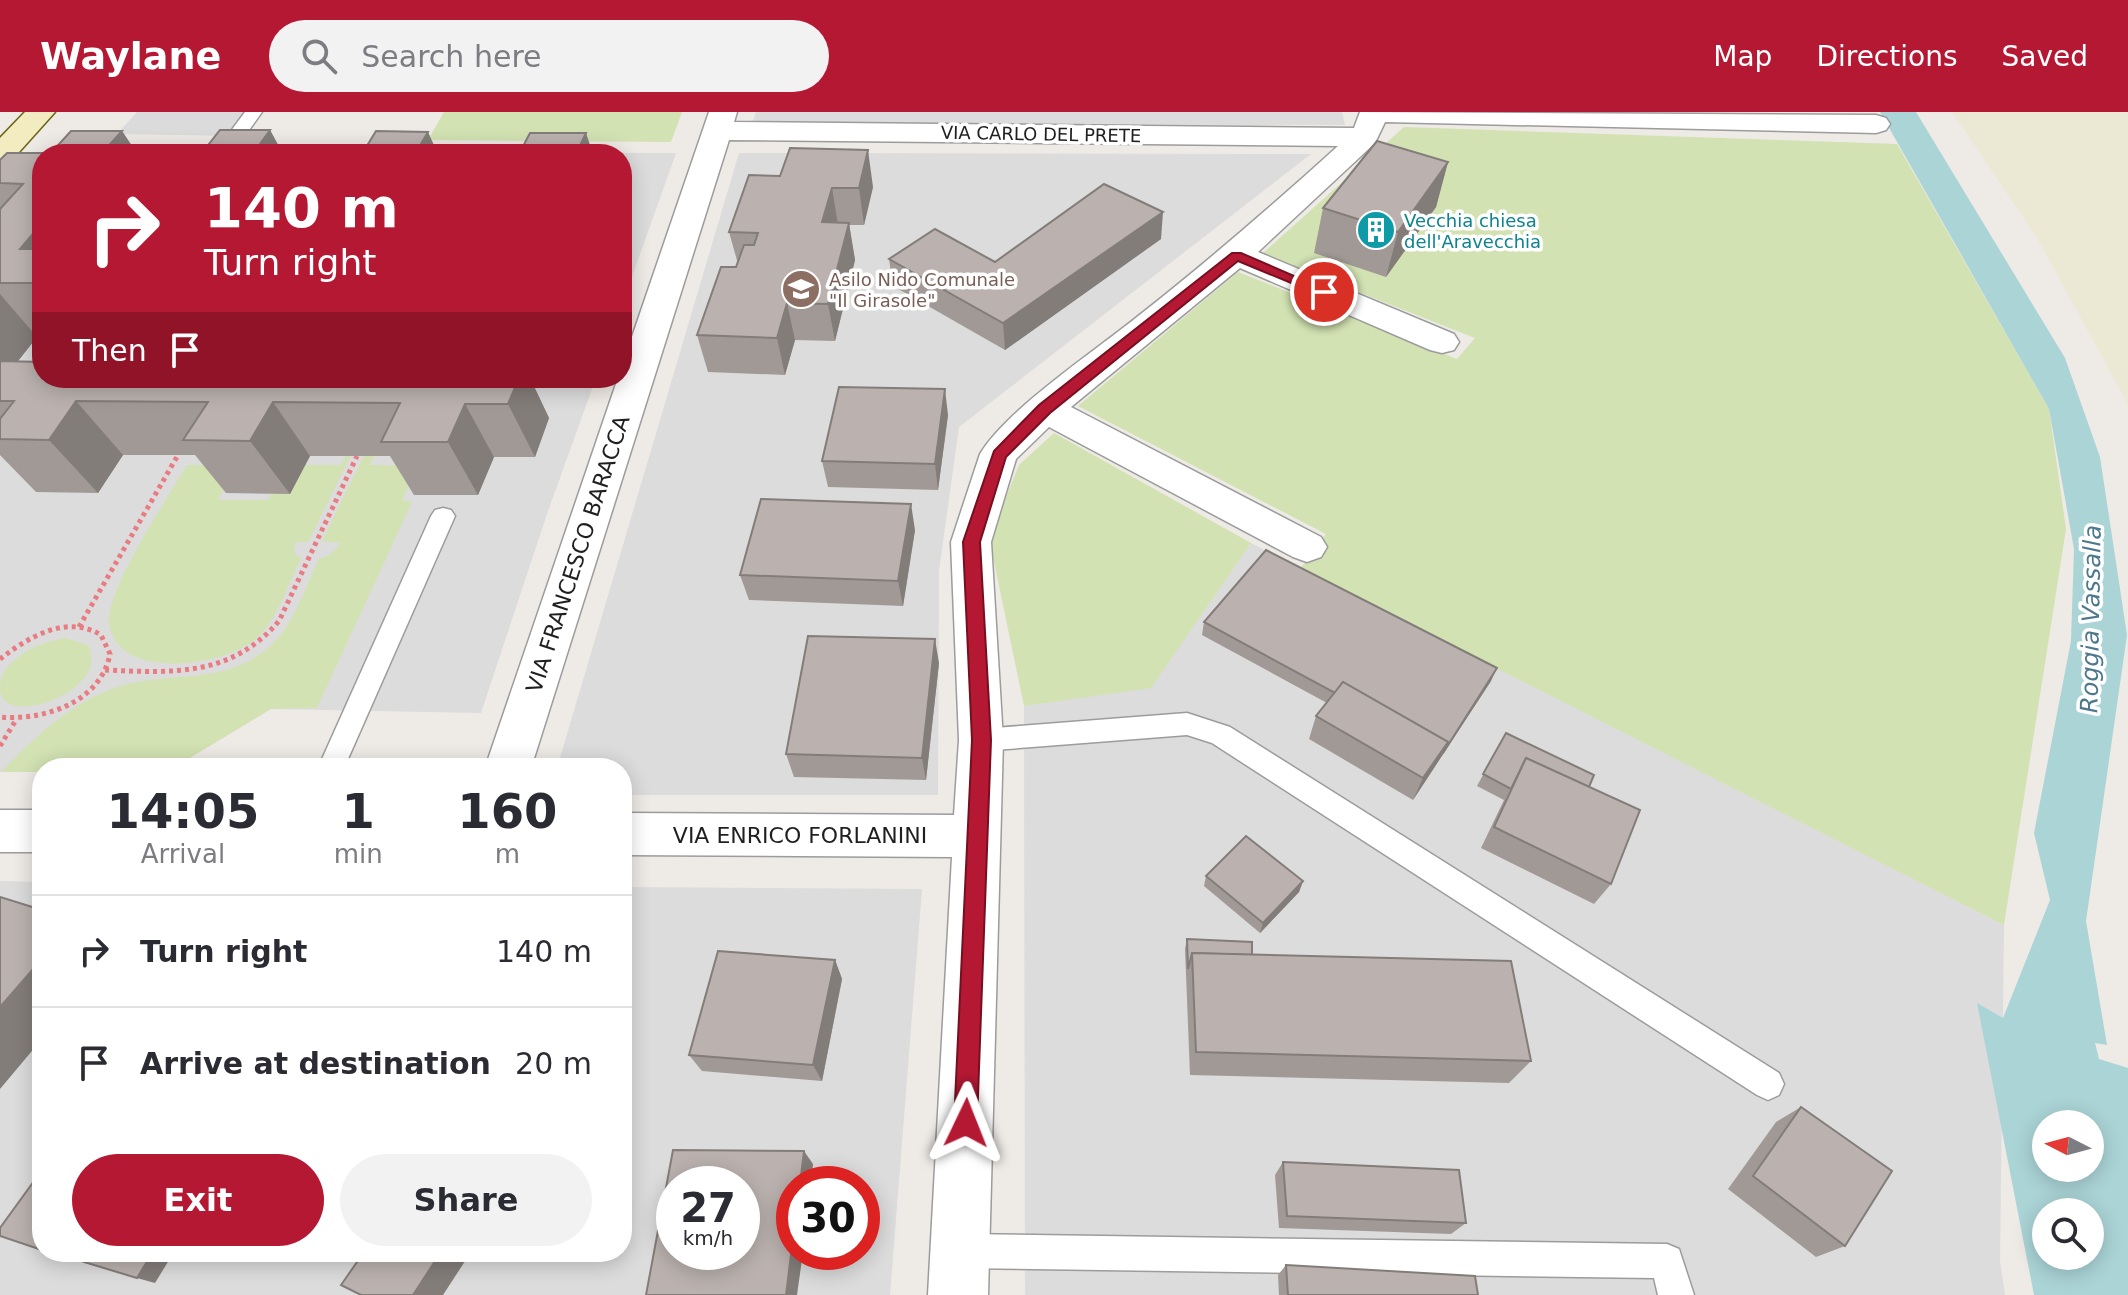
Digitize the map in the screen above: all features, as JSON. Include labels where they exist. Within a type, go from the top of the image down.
[{"type":"main road","points":[[0,155],[41,112]]},
{"type":"street","points":[[958,1295],[981,740],[971,542],[999,454],[1045,409],[1236,255],[1371,121]]},
{"type":"street","name":"VIA CARLO DEL PRETE","points":[[720,122],[1876,124]]},
{"type":"street","name":"VIA FRANCESCO BARACCA","points":[[511,758],[720,122]]},
{"type":"street","points":[[1236,255],[1442,342]]},
{"type":"street","points":[[1045,409],[1307,547]]},
{"type":"street","points":[[0,831],[32,831]]},
{"type":"street","name":"VIA ENRICO FORLANINI","points":[[632,834],[978,836]]},
{"type":"lane","points":[[230,144],[254,112]]},
{"type":"lane","points":[[335,758],[443,516]]},
{"type":"lane","points":[[981,740],[1187,724],[1221,735],[1768,1084]]},
{"type":"lane","points":[[960,1251],[1667,1261],[1676,1295]]},
{"type":"path","points":[[26,365],[32,362]]},
{"type":"path","points":[[79,627],[178,455]]},
{"type":"path","points":[[105,670],[203,669],[250,653],[268,637],[279,621],[357,456]]},
{"type":"path","points":[[0,659],[38,635],[59,628],[79,627],[93,630],[109,645],[110,658],[94,685],[78,699],[38,717],[0,717]]},
{"type":"path","points":[[0,746],[17,719]]},
{"type":"shaded area","points":[[137,112],[257,112],[238,136],[117,134]]},
{"type":"shaded area","points":[[756,112],[1342,112],[1345,125],[752,124]]},
{"type":"shaded area","points":[[1952,112],[2128,112],[2128,404],[2037,238]]},
{"type":"shaded area","points":[[632,153],[676,153],[632,277]]},
{"type":"shaded area","points":[[739,153],[1311,154],[959,427],[939,571],[938,795],[632,795],[632,758],[560,758]]},
{"type":"shaded area","points":[[32,185],[32,388],[592,388],[481,713],[271,709],[190,758],[32,758],[32,772],[0,772],[0,221]]},
{"type":"shaded area","points":[[1251,543],[2004,925],[2000,1261],[2005,1295],[1025,1295],[1024,706],[1151,687]]},
{"type":"shaded area","points":[[0,881],[32,882],[32,1262],[632,1262],[632,887],[922,889],[890,1295],[0,1295]]},
{"type":"green space","points":[[444,112],[682,112],[671,142],[428,140]]},
{"type":"green space","points":[[1404,127],[1897,144],[2049,409],[2066,529],[2004,925],[1300,569],[1326,534],[1078,406],[1238,272],[1457,359],[1475,338],[1262,254]]},
{"type":"green space","points":[[1054,433],[1251,543],[1151,688],[1024,706],[989,538],[1019,465]]},
{"type":"green space","points":[[353,441],[358,441],[308,542],[295,542],[294,553],[301,558],[278,608],[261,634],[226,655],[176,663],[152,662],[131,655],[116,642],[109,623],[110,608],[117,589],[187,465],[237,465],[218,500],[268,500],[289,465],[341,465]]},
{"type":"green space","points":[[371,441],[382,441],[370,465],[418,466],[402,500],[412,502],[317,708],[271,709],[190,758],[32,758],[32,772],[1,772],[62,716],[97,695],[137,682],[237,667],[267,649],[291,619],[319,559],[330,555],[341,543],[322,541]]},
{"type":"green space","points":[[65,638],[88,645],[91,661],[85,677],[55,699],[36,705],[19,706],[6,702],[0,691],[1,682],[12,662],[33,648]]},
{"type":"water","name":"Roggia Vassalla","points":[[1880,112],[1916,112],[2065,358],[2100,457],[2127,635],[2086,921],[2107,1045],[2095,1043],[2099,1059],[2128,1068],[2128,1295],[2034,1295],[1977,1003],[2003,1018],[2050,900],[2034,833],[2071,641],[2074,549],[2049,409]]},
{"type":"building","points":[[220,130],[270,130],[260,144],[209,144]]},
{"type":"building","points":[[71,131],[122,131],[110,144],[59,144]]},
{"type":"building","points":[[376,131],[428,132],[421,144],[368,144]]},
{"type":"building","points":[[530,133],[586,133],[581,144],[524,144]]},
{"type":"building","points":[[1377,141],[1448,162],[1398,232],[1323,208]]},
{"type":"building","points":[[790,148],[868,150],[859,188],[832,188],[822,222],[849,223],[828,304],[787,303],[777,338],[697,335],[721,267],[736,267],[744,245],[754,245],[758,233],[729,232],[749,175],[780,176]]},
{"type":"building","points":[[7,153],[32,153],[32,235],[20,249],[32,249],[32,283],[0,283],[0,209],[23,184],[0,183],[0,160]]},
{"type":"building","points":[[1104,184],[1163,212],[1003,323],[889,259],[935,229],[995,262]]},
{"type":"building","points":[[0,361],[32,362],[32,388],[515,388],[508,404],[465,404],[448,442],[381,442],[400,403],[273,402],[250,441],[183,440],[208,402],[76,401],[49,440],[0,439],[0,419],[14,401],[0,401]]},
{"type":"building","points":[[839,387],[945,389],[935,464],[822,461]]},
{"type":"building","points":[[761,499],[911,504],[898,581],[740,575]]},
{"type":"building","points":[[1266,550],[1497,668],[1443,753],[1448,742],[1343,682],[1335,693],[1204,622]]},
{"type":"building","points":[[808,636],[935,639],[922,758],[786,754]]},
{"type":"building","points":[[1343,682],[1448,742],[1423,778],[1316,716]]},
{"type":"building","points":[[1506,733],[1594,775],[1589,787],[1526,758],[1511,789],[1483,774]]},
{"type":"building","points":[[1526,758],[1640,810],[1611,884],[1494,827]]},
{"type":"building","points":[[1246,836],[1303,881],[1263,923],[1206,876]]},
{"type":"building","points":[[0,897],[32,907],[32,970],[0,1007]]},
{"type":"building","points":[[1187,939],[1252,942],[1252,955],[1192,953],[1188,969]]},
{"type":"building","points":[[718,951],[835,960],[813,1065],[689,1055]]},
{"type":"building","points":[[1192,953],[1511,961],[1531,1061],[1196,1052]]},
{"type":"building","points":[[1801,1107],[1892,1171],[1845,1246],[1753,1176]]},
{"type":"building","points":[[673,1150],[804,1151],[802,1166],[776,1166],[776,1270],[789,1270],[786,1295],[646,1295],[656,1241],[656,1270],[760,1270],[760,1166],[670,1166]]},
{"type":"building","points":[[1283,1162],[1459,1170],[1466,1223],[1287,1216]]},
{"type":"building","points":[[32,1184],[32,1247],[0,1236],[0,1228]]},
{"type":"building","points":[[84,1262],[147,1262],[137,1278]]},
{"type":"building","points":[[357,1262],[434,1262],[413,1295],[361,1295],[341,1285]]},
{"type":"building","points":[[1286,1265],[1475,1276],[1478,1295],[1288,1295]]},
{"type":"place","name":"Vecchia chiesa dell'Aravecchia","points":[[1376,230]]},
{"type":"place","name":"Asilo Nido Comunale \"Il Girasole\"","points":[[801,289]]},
{"type":"route","points":[[966,1123],[981,740],[971,542],[999,454],[1045,409],[1236,255],[1324,292]]}]
